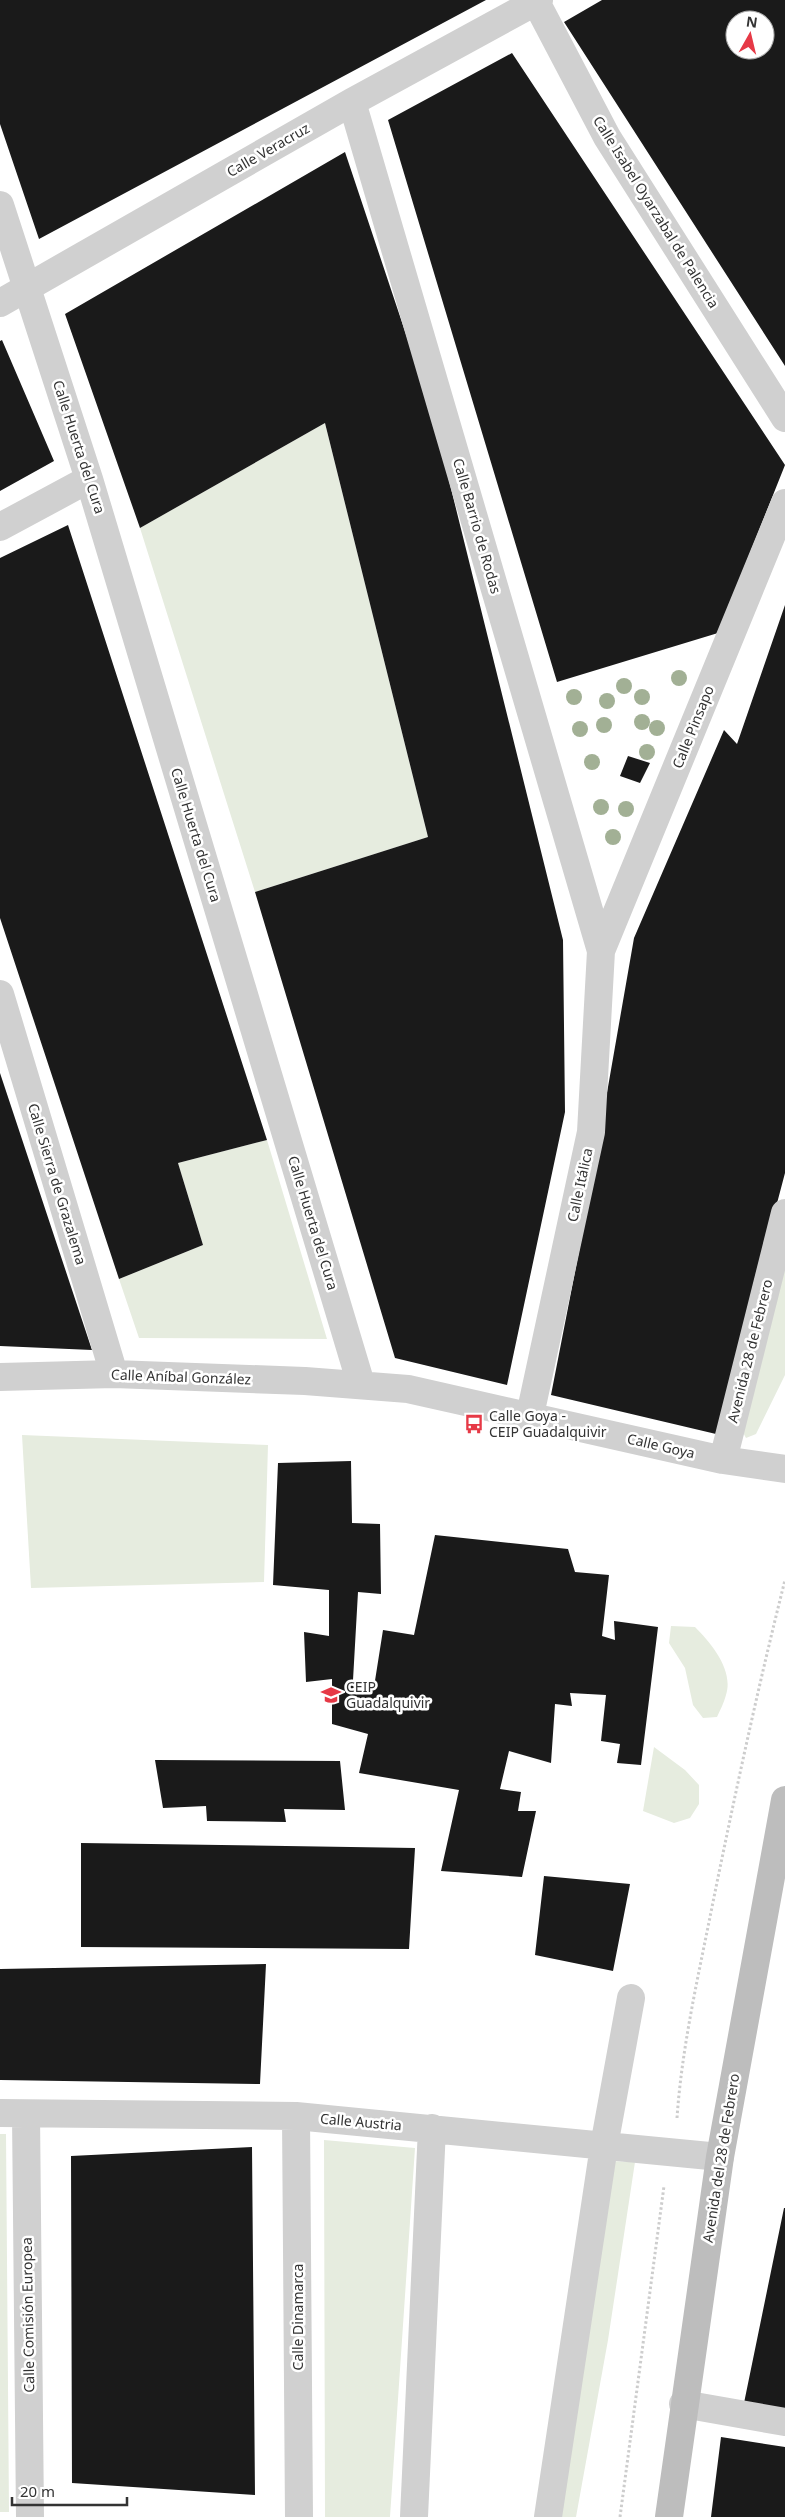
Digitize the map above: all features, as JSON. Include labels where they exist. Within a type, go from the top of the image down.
[{"type":"main road","name":"Avenida del 28 de Febrero","points":[[669,2517],[683,2404],[720,2157],[785,1800]]},
{"type":"street","name":"Calle Veracruz","points":[[0,303],[352,102],[536,1]]},
{"type":"street","name":"Calle Isabel Oyarzabal de Palencia","points":[[536,1],[607,137],[785,418]]},
{"type":"street","name":"Calle Barrio de Rodas","points":[[352,102],[601,951]]},
{"type":"street","name":"Calle Huerta del Cura","points":[[0,205],[89,479],[361,1384]]},
{"type":"street","points":[[0,527],[89,479]]},
{"type":"street","name":"Calle Pinsapo","points":[[601,951],[785,503]]},
{"type":"street","name":"Calle Itálica","points":[[530,1415],[591,1132],[601,951]]},
{"type":"street","name":"Calle Sierra de Grazalema","points":[[0,994],[114,1374]]},
{"type":"street","name":"Avenida 28 de Febrero","points":[[723,1460],[785,1213]]},
{"type":"street","name":"Calle Aníbal González","points":[[0,1377],[114,1374],[361,1384]]},
{"type":"street","name":"Calle Goya","points":[[361,1384],[408,1389],[723,1460],[785,1469]]},
{"type":"street","points":[[548,2517],[604,2146],[630,1998]]},
{"type":"street","name":"Calle Austria","points":[[13,2114],[296,2116],[720,2157]]},
{"type":"street","name":"Calle Comisión Europea","points":[[13,2114],[30,2517]]},
{"type":"street","name":"Calle Dinamarca","points":[[296,2116],[300,2517]]},
{"type":"street","points":[[414,2517],[432,2128]]},
{"type":"street","points":[[683,2404],[785,2422]]},
{"type":"path","points":[[620,2517],[663,2192],[676,2133],[680,2081],[702,1958],[758,1688],[785,1580]]},
{"type":"shaded area","points":[[325,423],[428,837],[255,892],[140,528]]},
{"type":"shaded area","points":[[267,1140],[327,1339],[139,1338],[119,1279],[203,1245],[178,1163]]},
{"type":"shaded area","points":[[785,1247],[785,1375],[756,1434],[746,1438],[739,1425]]},
{"type":"shaded area","points":[[22,1435],[268,1445],[264,1582],[31,1588]]},
{"type":"shaded area","points":[[671,1626],[695,1627],[720,1658],[727,1676],[728,1686],[717,1717],[703,1718],[693,1705],[685,1668],[669,1643]]},
{"type":"shaded area","points":[[654,1747],[685,1770],[699,1785],[699,1804],[690,1818],[674,1823],[643,1811]]},
{"type":"shaded area","points":[[0,2134],[6,2134],[9,2512],[0,2512]]},
{"type":"shaded area","points":[[324,2140],[415,2148],[390,2517],[325,2517]]},
{"type":"shaded area","points":[[609,2161],[635,2162],[608,2340],[576,2517],[556,2517]]},
{"type":"building","points":[[0,0],[486,0],[39,239],[0,124]]},
{"type":"building","points":[[602,0],[785,0],[785,366],[564,22]]},
{"type":"building","points":[[512,53],[785,465],[718,633],[557,682],[388,120]]},
{"type":"building","points":[[345,152],[432,412],[563,940],[565,1112],[507,1385],[395,1358],[255,892],[428,837],[325,423],[140,528],[65,314]]},
{"type":"building","points":[[2,340],[54,461],[0,491],[0,341]]},
{"type":"building","points":[[68,525],[267,1140],[178,1163],[203,1245],[119,1279],[0,918],[0,558]]},
{"type":"building","points":[[785,605],[785,1173],[716,1434],[551,1395],[582,1236],[634,938],[724,730],[737,744]]},
{"type":"building","points":[[628,756],[650,763],[640,783],[620,776]]},
{"type":"building","points":[[0,1073],[92,1350],[0,1346]]},
{"type":"building","points":[[351,1461],[352,1523],[380,1524],[381,1594],[358,1592],[353,1680],[374,1687],[383,1630],[414,1635],[435,1535],[568,1549],[575,1572],[609,1575],[602,1636],[615,1640],[614,1621],[658,1627],[641,1765],[617,1763],[620,1744],[601,1741],[606,1695],[570,1693],[572,1706],[555,1704],[551,1763],[509,1751],[500,1789],[521,1792],[518,1811],[536,1811],[522,1877],[441,1871],[459,1790],[359,1773],[368,1734],[332,1724],[332,1679],[306,1682],[304,1632],[329,1636],[329,1590],[273,1585],[278,1463]]},
{"type":"building","points":[[155,1760],[340,1761],[345,1810],[284,1809],[286,1822],[207,1821],[206,1806],[163,1808]]},
{"type":"building","points":[[81,1843],[415,1848],[409,1949],[81,1947]]},
{"type":"building","points":[[544,1876],[630,1884],[613,1971],[535,1955]]},
{"type":"building","points":[[266,1964],[260,2084],[0,2080],[0,1969]]},
{"type":"building","points":[[252,2147],[255,2495],[72,2483],[71,2156]]},
{"type":"building","points":[[785,2208],[785,2410],[744,2403]]},
{"type":"building","points":[[721,2437],[785,2447],[785,2517],[711,2517]]},
{"type":"place","name":"Calle Goya - CEIP Guadalquivir","points":[[474,1424]]},
{"type":"place","name":"CEIP Guadalquivir","points":[[331,1695]]}]
